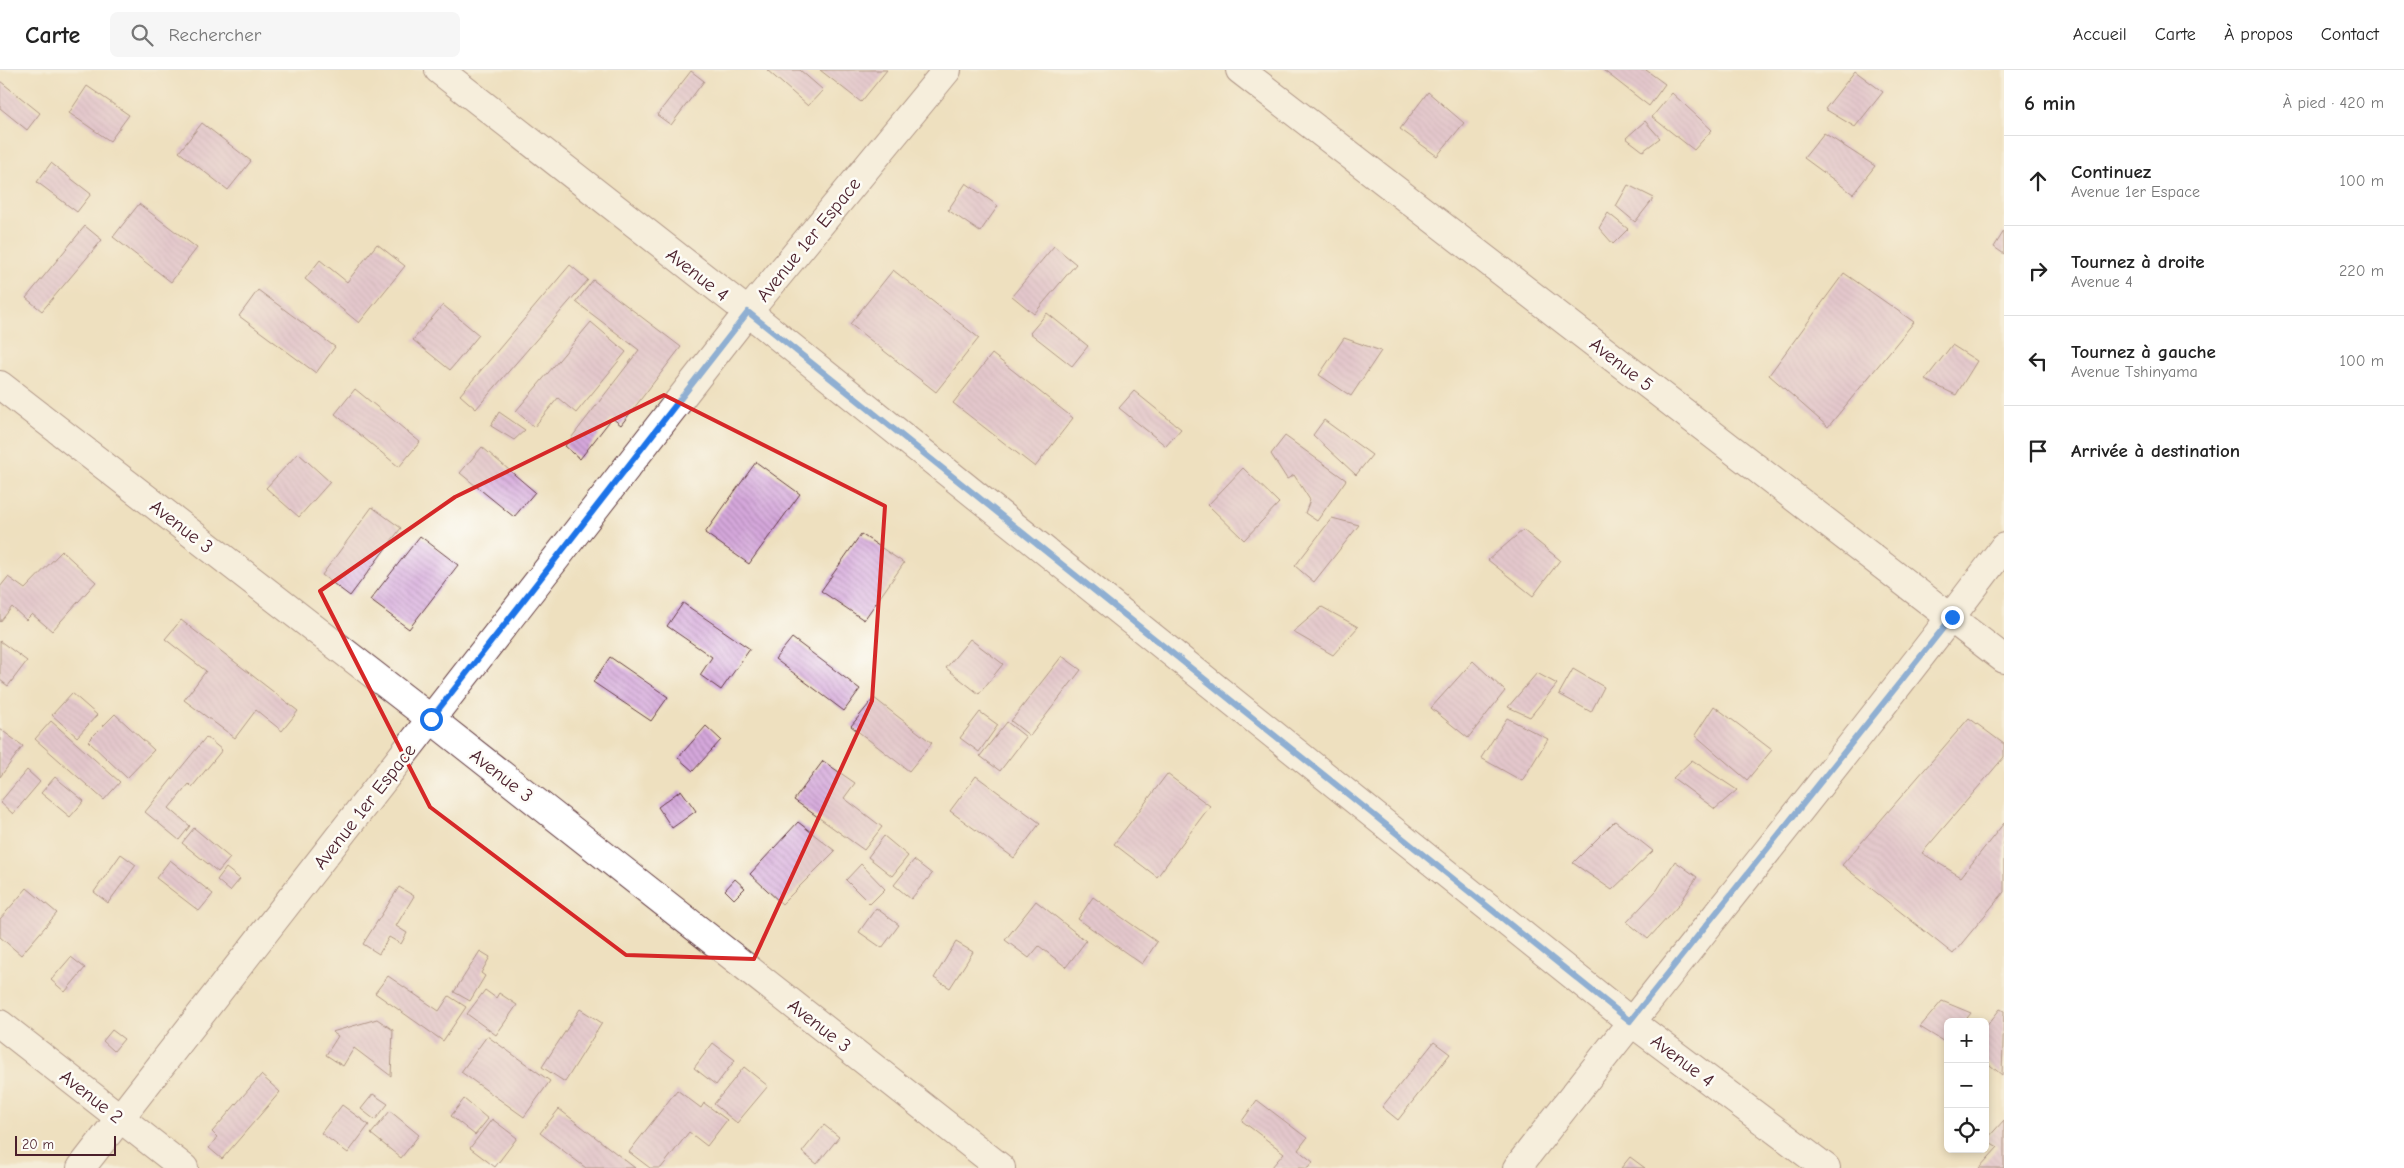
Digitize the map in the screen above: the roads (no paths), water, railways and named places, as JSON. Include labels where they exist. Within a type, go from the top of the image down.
[{"type":"street","name":"Avenue 4","points":[[439,70],[748,312],[1630,1021],[1826,1168]]},
{"type":"street","name":"Avenue 1er Espace","points":[[81,1168],[748,312],[947,70]]},
{"type":"street","name":"Avenue 5","points":[[1240,70],[1952,617],[2004,659]]},
{"type":"street","name":"Avenue 3","points":[[0,385],[431,719],[1001,1168]]},
{"type":"street","points":[[1517,1168],[1630,1021],[1952,617],[2004,547]]},
{"type":"street","name":"Avenue 2","points":[[0,1024],[184,1168]]}]
